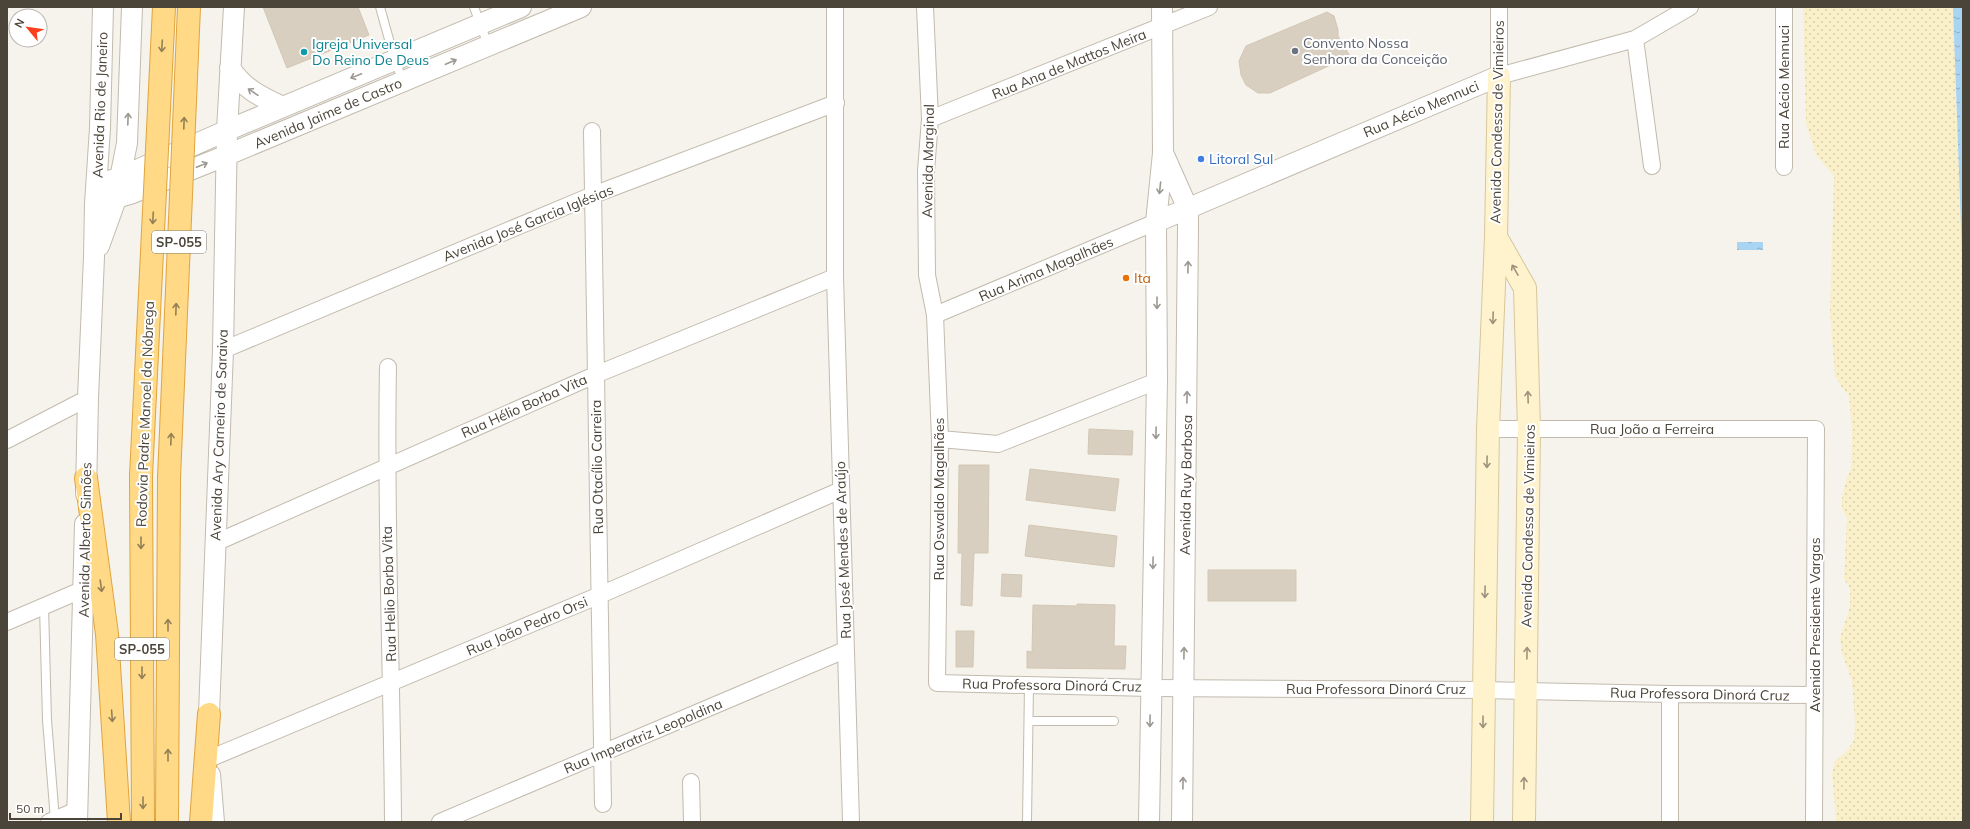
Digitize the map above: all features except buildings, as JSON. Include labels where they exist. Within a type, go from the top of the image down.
[{"type":"highway","name":"Rodovia Padre Manoel da Nóbrega","points":[[143,822],[141,476],[164,7]]},
{"type":"highway","name":"Rodovia Padre Manoel da Nóbrega","points":[[167,822],[169,478],[189,7]]},
{"type":"highway","points":[[86,478],[107,634],[119,822]]},
{"type":"highway","points":[[201,822],[209,714]]},
{"type":"main road","name":"Avenida Condessa de Vimieiros","points":[[1482,822],[1488,429],[1496,237],[1499,76]]},
{"type":"main road","name":"Avenida Condessa de Vimieiros","points":[[1496,237],[1525,288],[1529,429],[1524,822]]},
{"type":"street","name":"Avenida Rio de Janeiro","points":[[96,194],[103,7]]},
{"type":"street","name":"Avenida Rio de Janeiro","points":[[116,199],[127,143],[132,7]]},
{"type":"street","points":[[227,130],[234,7]]},
{"type":"street","name":"Avenida Jaime de Castro","points":[[96,194],[121,177],[159,159],[395,61],[477,16],[521,7]]},
{"type":"street","name":"Avenida Jaime de Castro","points":[[96,194],[116,199],[140,190],[404,82],[582,7]]},
{"type":"street","points":[[835,7],[836,103]]},
{"type":"street","name":"Avenida Marginal","points":[[925,7],[930,120],[926,171],[927,275],[935,315]]},
{"type":"street","name":"Avenida Ruy Barbosa","points":[[1149,822],[1157,381],[1156,222],[1163,153],[1162,7]]},
{"type":"street","name":"Rua Ana de Mattos Meira","points":[[930,120],[1209,7]]},
{"type":"street","name":"Avenida Condessa de Vimieiros","points":[[1499,7],[1499,76]]},
{"type":"street","name":"Rua Aécio Mennuci","points":[[1156,222],[1499,76],[1635,39],[1690,7]]},
{"type":"street","name":"Rua Aécio Mennuci","points":[[1784,7],[1784,167]]},
{"type":"street","points":[[1635,39],[1652,166]]},
{"type":"street","points":[[230,68],[238,81],[252,92],[283,107]]},
{"type":"street","name":"Avenida José Garcia Iglésias","points":[[223,350],[593,195],[836,103]]},
{"type":"street","name":"Rua José Mendes de Araújo","points":[[836,103],[836,277],[845,650],[851,822]]},
{"type":"street","name":"Avenida Ary Carneiro de Saraiva","points":[[209,714],[223,350],[224,202],[227,130]]},
{"type":"street","name":"Rua Otacílio Carreira","points":[[592,130],[603,804]]},
{"type":"street","points":[[127,143],[137,153],[159,159]]},
{"type":"street","name":"Avenida Ruy Barbosa","points":[[1163,153],[1188,209],[1182,822]]},
{"type":"street","points":[[108,222],[140,190]]},
{"type":"street","name":"Avenida Alberto Simões","points":[[77,816],[88,398],[96,194]]},
{"type":"street","name":"Avenida Alberto Simões","points":[[94,257],[116,199]]},
{"type":"street","name":"Rua Arima Magalhães","points":[[935,315],[1156,222]]},
{"type":"street","name":"Rua Hélio Borba Vita","points":[[215,543],[595,375],[836,277]]},
{"type":"street","name":"Rua Oswaldo Magalhães","points":[[935,315],[940,439],[937,683]]},
{"type":"street","name":"Rua Helio Borba Vita","points":[[388,366],[386,467],[392,683],[393,822]]},
{"type":"street","points":[[940,439],[998,444],[1157,381]]},
{"type":"street","points":[[7,440],[88,398]]},
{"type":"street","name":"Rua João a Ferreira","points":[[1488,429],[1816,428]]},
{"type":"street","name":"Avenida Presidente Vargas","points":[[1814,822],[1816,428]]},
{"type":"street","name":"Rua João Pedro Orsi","points":[[211,758],[600,595],[841,490]]},
{"type":"street","points":[[7,622],[84,589]]},
{"type":"street","name":"Rua Imperatriz Leopoldina","points":[[440,822],[845,650]]},
{"type":"street","name":"Rua Professora Dinorá Cruz","points":[[937,683],[1151,688],[1526,690],[1670,694],[1815,695]]},
{"type":"street","points":[[1670,694],[1670,822]]},
{"type":"street","points":[[209,714],[216,822]]},
{"type":"street","points":[[691,782],[692,822]]},
{"type":"street","points":[[52,821],[77,816]]},
{"type":"lane","points":[[380,7],[395,61],[404,82]]},
{"type":"lane","points":[[477,16],[488,46]]},
{"type":"lane","points":[[44,606],[47,720],[52,821]]},
{"type":"lane","points":[[1027,822],[1029,685]]},
{"type":"lane","points":[[1028,721],[1114,721]]},
{"type":"sand","points":[[1803,7],[1953,7],[1963,282],[1963,822],[1836,822],[1832,773],[1835,761],[1847,751],[1854,740],[1855,722],[1852,681],[1842,653],[1840,638],[1850,606],[1850,588],[1844,579],[1847,518],[1842,509],[1842,497],[1846,480],[1851,469],[1852,432],[1849,395],[1842,388],[1835,376],[1830,312],[1834,176],[1816,155],[1806,123]]},
{"type":"water","points":[[1953,7],[1963,7],[1963,282]]},
{"type":"water","points":[[1737,242],[1763,242],[1763,250],[1737,250]]},
{"type":"place","name":"Convento Nossa Senhora da Conceição","points":[[1295,51]]},
{"type":"place","name":"Igreja Universal Do Reino De Deus","points":[[304,52]]},
{"type":"place","name":"Litoral Sul","points":[[1201,159]]},
{"type":"place","name":"Ita","points":[[1126,278]]}]
